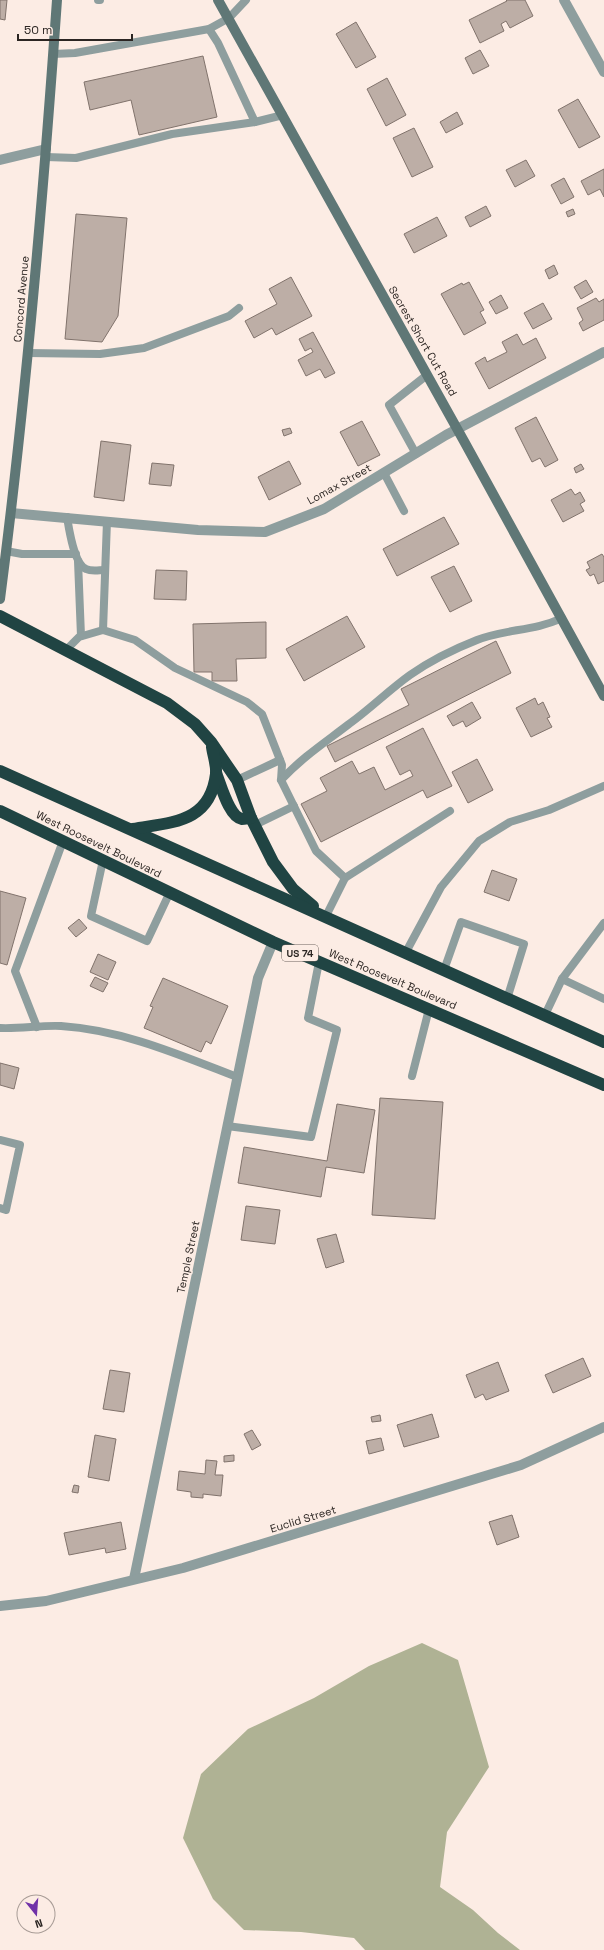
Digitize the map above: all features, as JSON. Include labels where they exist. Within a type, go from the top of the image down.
[{"type":"highway","points":[[0,616],[167,702],[195,724],[211,742],[237,780],[253,822],[273,862],[293,889],[324,915]]},
{"type":"highway","points":[[211,742],[216,773],[228,805],[234,815],[241,819],[253,822]]},
{"type":"highway","points":[[0,771],[324,915],[604,1042]]},
{"type":"highway","points":[[132,829],[174,822],[197,814],[210,797],[216,773]]},
{"type":"highway","name":"West Roosevelt Boulevard","points":[[0,811],[273,942],[604,1085]]},
{"type":"street","name":"Concord Avenue","points":[[0,599],[28,353],[46,153],[57,0]]},
{"type":"street","name":"Secrest Short Cut Road","points":[[218,0],[458,429],[604,696]]},
{"type":"street","points":[[564,0],[604,72]]},
{"type":"street","points":[[0,160],[46,153]]},
{"type":"street","name":"Lomax Street","points":[[11,512],[198,530],[265,532],[324,509],[458,429],[604,352]]},
{"type":"street","name":"Temple Street","points":[[134,1579],[258,978],[273,942]]},
{"type":"street","name":"Euclid Street","points":[[0,1606],[46,1601],[183,1568],[521,1465],[604,1427]]},
{"type":"lane","points":[[53,54],[75,53],[209,29],[229,18],[246,0]]},
{"type":"lane","points":[[209,29],[218,43],[255,122]]},
{"type":"lane","points":[[46,153],[76,158],[172,134],[255,122],[283,115]]},
{"type":"lane","points":[[28,353],[100,354],[144,348],[229,316],[239,308]]},
{"type":"lane","points":[[416,454],[389,405],[427,375]]},
{"type":"lane","points":[[384,473],[404,510]]},
{"type":"lane","points":[[67,517],[77,557],[81,636]]},
{"type":"lane","points":[[103,630],[107,521]]},
{"type":"lane","points":[[6,551],[22,554],[77,557]]},
{"type":"lane","points":[[77,557],[85,569],[95,571],[105,570]]},
{"type":"lane","points":[[281,780],[298,762],[321,743],[348,725],[410,675],[436,660],[478,639],[504,632],[547,626],[562,618]]},
{"type":"lane","points":[[66,650],[81,636],[103,630],[135,640],[175,668],[247,702],[262,714],[282,765],[281,780],[316,851],[345,878]]},
{"type":"lane","points":[[237,780],[280,760]]},
{"type":"lane","points":[[406,952],[441,888],[479,842],[510,822],[549,810],[604,786]]},
{"type":"lane","points":[[253,822],[294,806]]},
{"type":"lane","points":[[324,915],[345,878],[450,810]]},
{"type":"lane","points":[[37,1028],[16,971],[63,841]]},
{"type":"lane","points":[[103,860],[90,916],[147,942],[170,892]]},
{"type":"lane","points":[[444,970],[461,922],[524,944],[508,999]]},
{"type":"lane","points":[[545,1015],[562,979],[604,923]]},
{"type":"lane","points":[[227,1126],[311,1137],[337,1030],[308,1018],[319,962]]},
{"type":"lane","points":[[562,979],[604,1000]]},
{"type":"lane","points":[[412,1076],[429,1009]]},
{"type":"lane","points":[[0,1028],[37,1028],[60,1026],[106,1032],[168,1050],[237,1077]]},
{"type":"lane","points":[[0,1140],[20,1145],[6,1210],[0,1208]]},
{"type":"green space","points":[[422,1643],[458,1660],[489,1767],[447,1832],[440,1887],[473,1910],[498,1933],[520,1950],[365,1950],[354,1938],[301,1932],[244,1930],[213,1899],[183,1838],[201,1774],[248,1729],[314,1698],[369,1666]]},
{"type":"building","points":[[0,0],[7,0],[5,20],[0,19]]},
{"type":"building","points":[[506,0],[525,0],[533,16],[510,28],[506,21],[501,24],[504,31],[480,43],[469,20],[507,1]]},
{"type":"building","points":[[356,22],[376,57],[356,68],[336,34]]},
{"type":"building","points":[[480,50],[489,66],[473,74],[465,58]]},
{"type":"building","points":[[203,56],[217,117],[139,135],[131,100],[90,110],[84,82]]},
{"type":"building","points":[[387,78],[406,115],[386,126],[367,89]]},
{"type":"building","points":[[578,99],[600,137],[579,148],[558,110]]},
{"type":"building","points":[[457,112],[463,124],[446,133],[440,122]]},
{"type":"building","points":[[414,128],[433,167],[412,177],[393,138]]},
{"type":"building","points":[[526,160],[535,176],[515,187],[506,170]]},
{"type":"building","points":[[604,169],[604,197],[600,189],[588,195],[581,181]]},
{"type":"building","points":[[564,178],[574,197],[561,204],[551,185]]},
{"type":"building","points":[[486,206],[491,216],[470,227],[465,217]]},
{"type":"building","points":[[573,209],[575,214],[568,217],[566,212]]},
{"type":"building","points":[[76,214],[127,218],[118,316],[102,342],[65,339]]},
{"type":"building","points":[[437,217],[447,236],[414,253],[404,234]]},
{"type":"building","points":[[554,265],[558,274],[549,279],[545,270]]},
{"type":"building","points":[[291,277],[312,316],[276,335],[272,328],[254,338],[245,321],[277,304],[269,289]]},
{"type":"building","points":[[586,280],[593,292],[581,299],[574,287]]},
{"type":"building","points":[[469,282],[484,310],[480,312],[486,323],[464,335],[441,294],[462,283],[463,285]]},
{"type":"building","points":[[501,295],[508,308],[496,314],[489,302]]},
{"type":"building","points":[[596,298],[599,302],[604,299],[604,320],[583,331],[579,323],[583,320],[577,308]]},
{"type":"building","points":[[543,303],[552,319],[533,329],[524,313]]},
{"type":"building","points":[[313,332],[335,373],[325,378],[320,369],[306,376],[298,360],[313,352],[311,348],[305,351],[299,339]]},
{"type":"building","points":[[517,334],[523,345],[536,338],[546,358],[489,389],[475,363],[485,357],[487,362],[507,352],[502,342]]},
{"type":"building","points":[[536,417],[558,460],[545,467],[540,458],[532,462],[515,428]]},
{"type":"building","points":[[362,421],[380,455],[358,466],[340,432]]},
{"type":"building","points":[[290,428],[292,433],[284,436],[282,430]]},
{"type":"building","points":[[101,441],[131,445],[124,501],[94,497]]},
{"type":"building","points":[[289,461],[301,484],[269,500],[258,477]]},
{"type":"building","points":[[152,463],[174,465],[171,486],[149,484]]},
{"type":"building","points":[[581,464],[584,469],[576,473],[574,468]]},
{"type":"building","points":[[571,489],[575,495],[580,492],[585,501],[580,504],[584,511],[563,522],[551,500]]},
{"type":"building","points":[[444,517],[459,544],[397,576],[383,549]]},
{"type":"building","points":[[602,554],[604,557],[604,581],[598,584],[594,574],[590,576],[586,570],[590,568],[587,562]]},
{"type":"building","points":[[454,566],[472,601],[450,612],[431,577]]},
{"type":"building","points":[[156,570],[187,571],[186,600],[154,599]]},
{"type":"building","points":[[347,616],[365,647],[304,681],[286,649]]},
{"type":"building","points":[[266,622],[266,658],[236,659],[237,681],[212,681],[212,672],[194,672],[193,624]]},
{"type":"building","points":[[496,641],[511,673],[335,762],[327,746],[409,705],[401,689]]},
{"type":"building","points":[[535,698],[538,705],[543,702],[550,717],[547,718],[552,727],[531,737],[516,708]]},
{"type":"building","points":[[472,702],[481,718],[466,727],[463,721],[453,726],[447,716]]},
{"type":"building","points":[[423,728],[452,786],[427,798],[423,790],[321,842],[301,804],[327,791],[320,778],[352,761],[359,774],[374,767],[385,790],[413,776],[410,770],[400,775],[386,747]]},
{"type":"building","points":[[477,759],[493,790],[468,803],[452,772]]},
{"type":"building","points":[[492,870],[517,879],[509,901],[484,892]]},
{"type":"building","points":[[0,891],[26,898],[7,965],[0,963]]},
{"type":"building","points":[[79,919],[87,928],[76,937],[68,928]]},
{"type":"building","points":[[98,954],[116,962],[108,980],[90,972]]},
{"type":"building","points":[[95,977],[108,983],[103,992],[90,986]]},
{"type":"building","points":[[163,978],[228,1006],[211,1044],[206,1041],[201,1052],[144,1028],[153,1007],[150,1006]]},
{"type":"building","points":[[0,1063],[19,1068],[14,1089],[0,1085]]},
{"type":"building","points":[[380,1098],[443,1102],[435,1219],[372,1215]]},
{"type":"building","points":[[337,1104],[375,1110],[364,1173],[326,1167],[321,1197],[238,1183],[244,1147],[327,1161]]},
{"type":"building","points":[[246,1206],[280,1210],[275,1244],[241,1240]]},
{"type":"building","points":[[336,1234],[344,1262],[326,1268],[317,1239]]},
{"type":"building","points":[[583,1358],[591,1376],[553,1393],[545,1375]]},
{"type":"building","points":[[498,1362],[509,1391],[486,1400],[483,1394],[475,1398],[466,1375]]},
{"type":"building","points":[[110,1370],[130,1373],[124,1412],[103,1409]]},
{"type":"building","points":[[432,1414],[439,1437],[404,1447],[397,1425]]},
{"type":"building","points":[[380,1415],[381,1421],[372,1422],[371,1417]]},
{"type":"building","points":[[252,1430],[261,1445],[252,1450],[244,1434]]},
{"type":"building","points":[[95,1435],[116,1439],[109,1481],[88,1477]]},
{"type":"building","points":[[381,1438],[384,1450],[369,1454],[366,1441]]},
{"type":"building","points":[[234,1455],[234,1461],[224,1462],[224,1456]]},
{"type":"building","points":[[206,1460],[217,1461],[215,1475],[223,1475],[221,1496],[203,1494],[203,1498],[191,1497],[191,1492],[177,1490],[179,1471],[205,1474]]},
{"type":"building","points":[[74,1485],[79,1486],[78,1493],[72,1492]]},
{"type":"building","points":[[512,1515],[519,1537],[497,1545],[489,1522]]},
{"type":"building","points":[[121,1522],[126,1549],[106,1553],[105,1548],[69,1555],[64,1533]]}]
